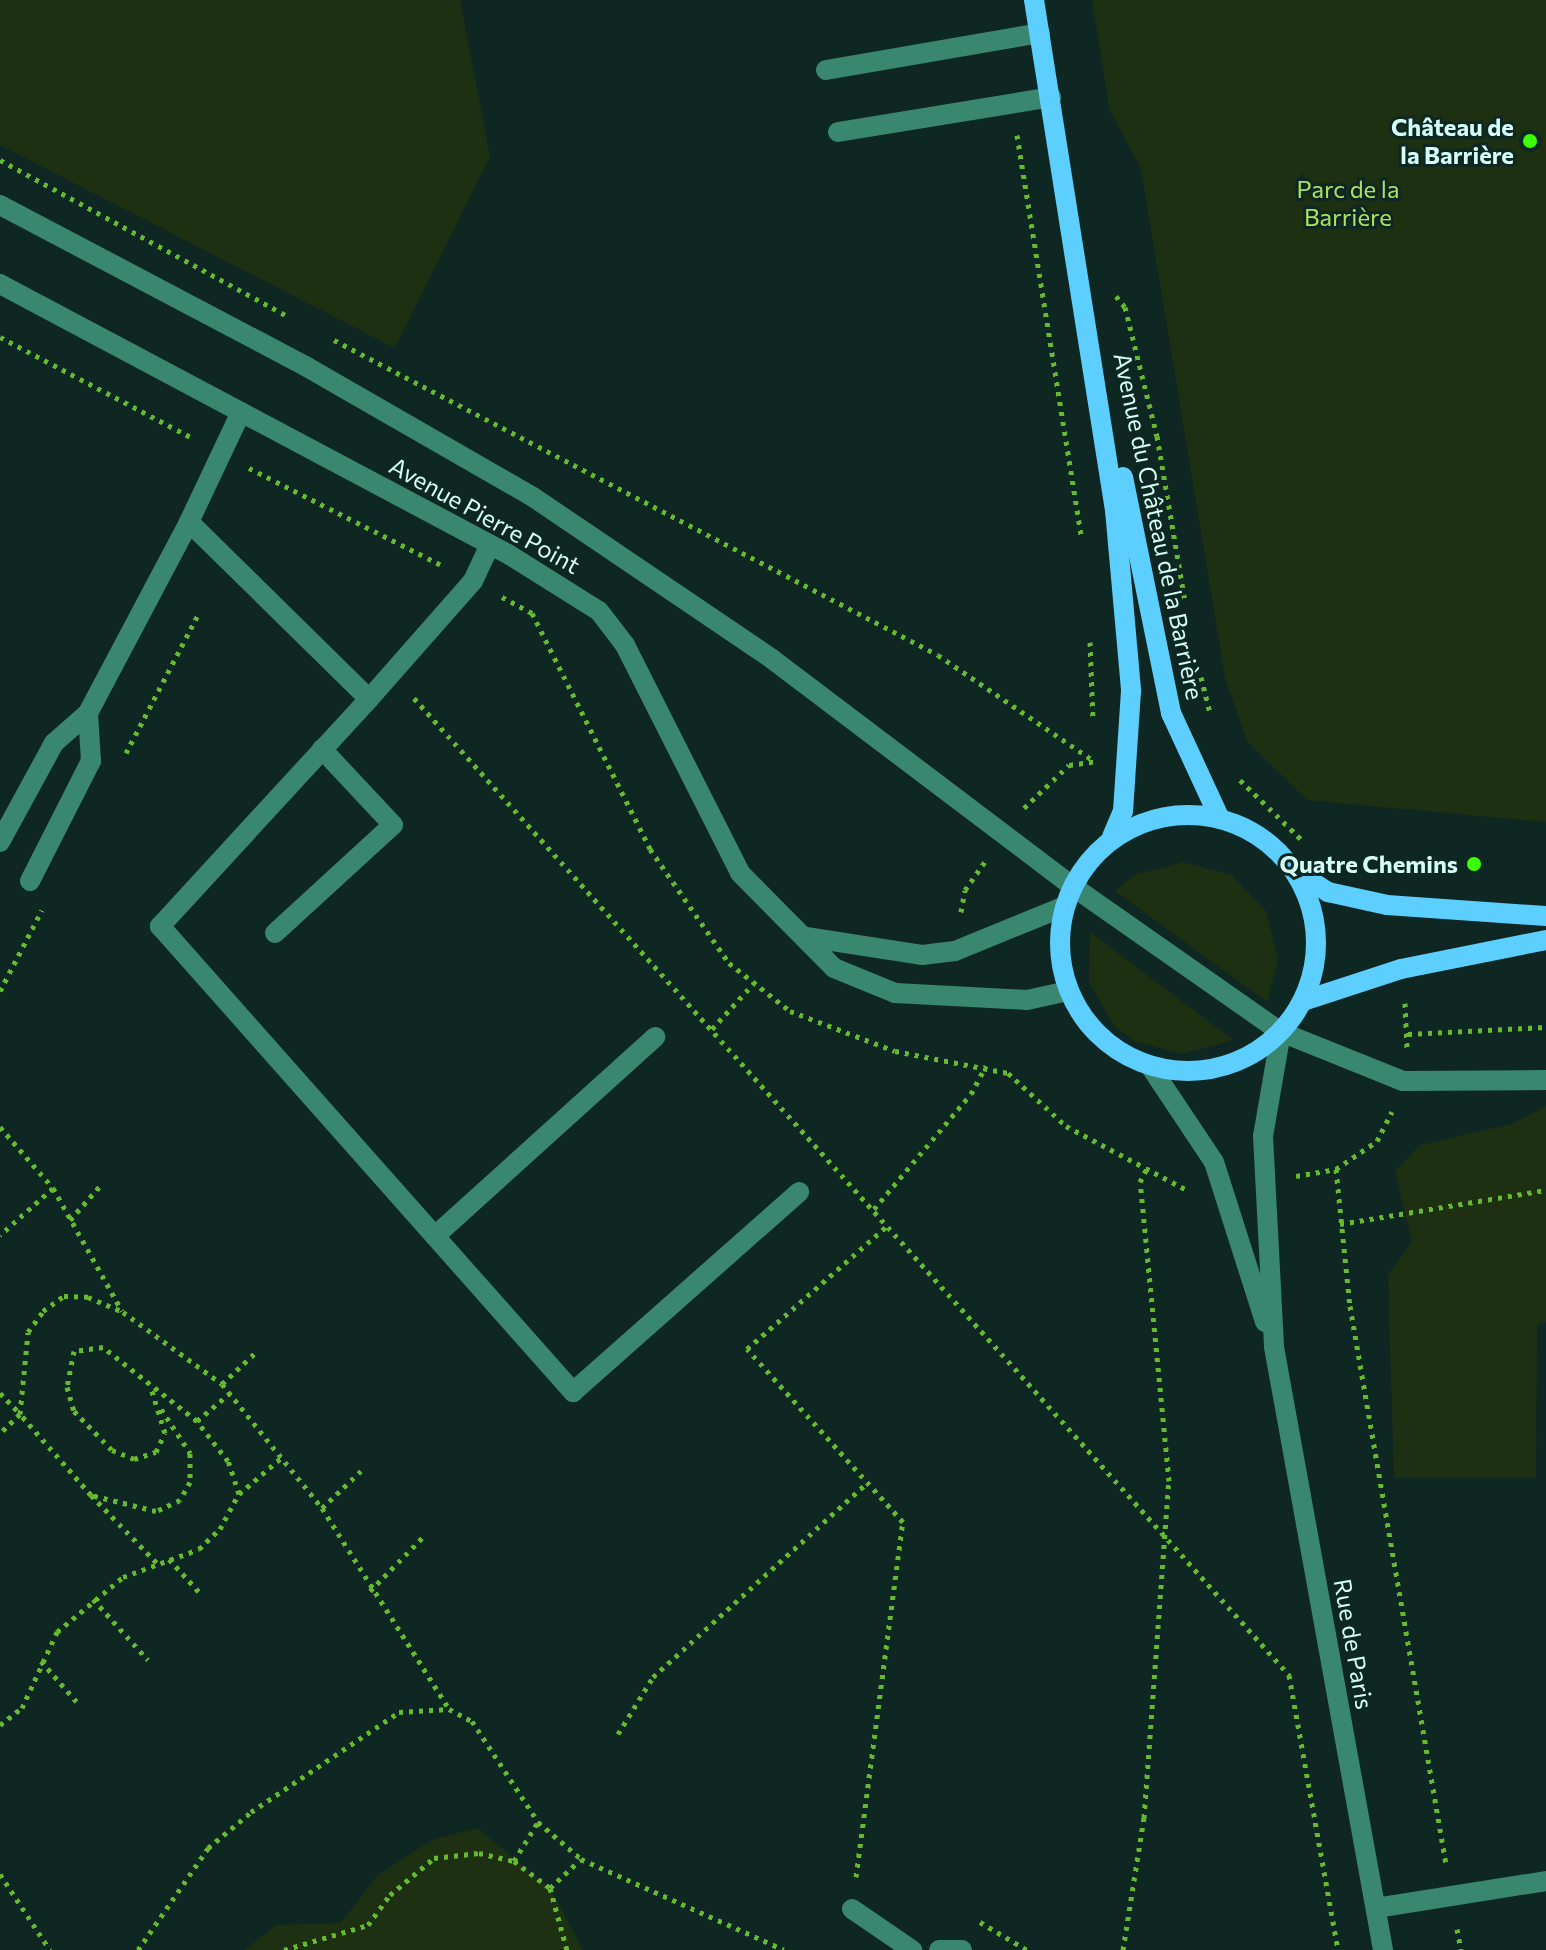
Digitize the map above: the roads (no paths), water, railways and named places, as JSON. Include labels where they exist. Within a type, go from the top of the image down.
[{"type":"main road","name":"Avenue du Château de la Barrière","points":[[1034,0],[1090,333],[1171,713],[1219,817]]},
{"type":"main road","name":"Avenue du Château de la Barrière","points":[[1090,333],[1131,691],[1123,811],[1112,837]]},
{"type":"main road","points":[[1297,872],[1317,937],[1303,1001],[1281,1032],[1249,1056],[1199,1071],[1150,1066],[1101,1039],[1068,991],[1059,953],[1063,907],[1112,837],[1161,816],[1219,817],[1264,837],[1297,872],[1328,892],[1387,905],[1546,916]]},
{"type":"main road","points":[[1303,1001],[1401,969],[1546,940]]},
{"type":"street","points":[[826,70],[1040,33]]},
{"type":"street","points":[[838,132],[1051,97]]},
{"type":"street","points":[[0,205],[307,367],[533,497],[772,659],[1075,888],[1281,1032],[1403,1081],[1546,1080]]},
{"type":"street","name":"Avenue Pierre Point","points":[[0,284],[490,545],[599,611],[625,645],[740,873],[834,968],[895,993],[1027,1000],[1068,991]]},
{"type":"street","points":[[0,842],[54,743],[88,713],[189,522],[241,412]]},
{"type":"street","points":[[189,522],[369,699]]},
{"type":"street","points":[[490,545],[473,581],[160,926],[573,1392],[799,1192]]},
{"type":"street","points":[[30,881],[91,761],[88,713]]},
{"type":"street","points":[[275,933],[393,825],[322,749]]},
{"type":"street","points":[[805,937],[933,954],[1007,933],[1063,907]]},
{"type":"street","name":"Rue de Paris","points":[[1281,1032],[1263,1136],[1274,1347],[1383,1950]]},
{"type":"street","points":[[435,1236],[655,1037]]},
{"type":"street","name":"Rue de Paris","points":[[1150,1066],[1214,1162],[1274,1347]]},
{"type":"street","points":[[1376,1908],[1546,1881]]},
{"type":"street","points":[[852,1909],[912,1950]]},
{"type":"street","points":[[939,1950],[962,1950]]},
{"type":"place","name":"Château de la Barrière","points":[[1530,141]]},
{"type":"place","name":"Quatre Chemins","points":[[1474,864]]},
{"type":"park label","name":"Parc de la Barrière","points":[[1348,203]]}]
